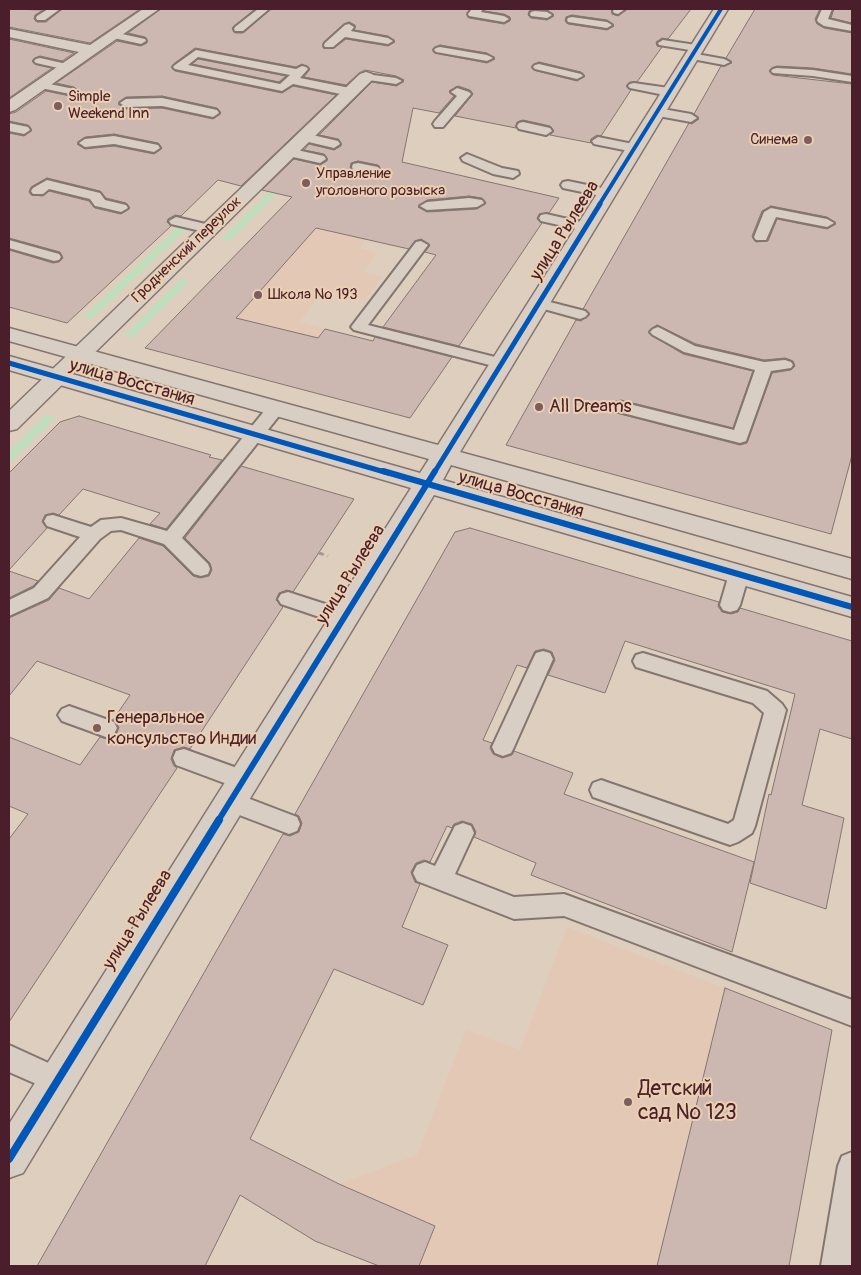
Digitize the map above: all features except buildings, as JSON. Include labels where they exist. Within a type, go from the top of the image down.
[{"type":"street","points":[[9,107],[152,9]]},
{"type":"street","name":"улица Рылеева","points":[[9,1158],[721,9]]},
{"type":"street","points":[[14,33],[92,50]]},
{"type":"street","name":"Гродненский переулок","points":[[9,424],[366,77]]},
{"type":"street","name":"улица Восстания","points":[[9,334],[852,569]]},
{"type":"street","name":"улица Восстания","points":[[9,363],[852,607]]},
{"type":"lane","points":[[41,18],[55,9]]},
{"type":"lane","points":[[239,29],[264,9]]},
{"type":"lane","points":[[478,9],[474,14],[504,19]]},
{"type":"lane","points":[[828,9],[822,20],[828,24],[852,28]]},
{"type":"lane","points":[[535,14],[547,16]]},
{"type":"lane","points":[[572,20],[613,19]]},
{"type":"lane","points":[[329,46],[345,30],[388,41]]},
{"type":"lane","points":[[113,35],[141,40]]},
{"type":"lane","points":[[663,43],[724,62]]},
{"type":"lane","points":[[440,50],[488,58]]},
{"type":"lane","points":[[297,74],[282,88],[178,67],[193,52],[297,74],[350,92]]},
{"type":"lane","points":[[40,61],[67,67]]},
{"type":"lane","points":[[539,67],[577,76]]},
{"type":"lane","points":[[777,71],[813,72],[852,79]]},
{"type":"lane","points":[[366,77],[396,81]]},
{"type":"lane","points":[[40,85],[70,91]]},
{"type":"lane","points":[[634,86],[669,92]]},
{"type":"lane","points":[[439,124],[465,94],[457,92]]},
{"type":"lane","points":[[126,103],[162,102],[213,112]]},
{"type":"lane","points":[[657,112],[691,118]]},
{"type":"lane","points":[[9,126],[24,130]]},
{"type":"lane","points":[[523,126],[546,130]]},
{"type":"lane","points":[[304,137],[334,144]]},
{"type":"lane","points":[[84,143],[114,140],[154,148]]},
{"type":"lane","points":[[598,140],[634,148]]},
{"type":"lane","points":[[288,152],[320,159]]},
{"type":"lane","points":[[467,158],[498,171],[513,174]]},
{"type":"lane","points":[[358,167],[373,170]]},
{"type":"lane","points":[[38,191],[47,184],[95,196],[100,203],[122,208]]},
{"type":"lane","points":[[568,185],[606,194]]},
{"type":"lane","points":[[427,206],[469,202],[477,204]]},
{"type":"lane","points":[[761,237],[771,212],[827,223]]},
{"type":"lane","points":[[546,218],[585,227]]},
{"type":"lane","points":[[176,221],[209,228]]},
{"type":"lane","points":[[9,244],[54,258]]},
{"type":"lane","points":[[421,245],[359,327],[501,363]]},
{"type":"lane","points":[[538,303],[580,314]]},
{"type":"lane","points":[[658,332],[690,349],[764,367],[785,365]]},
{"type":"lane","points":[[621,407],[740,437],[764,367]]},
{"type":"lane","points":[[171,540],[276,408]]},
{"type":"lane","points":[[53,521],[92,534]]},
{"type":"lane","points":[[9,609],[41,593],[92,534],[107,525],[121,524],[171,540],[201,569]]},
{"type":"lane","points":[[730,605],[739,574]]},
{"type":"lane","points":[[288,599],[343,617]]},
{"type":"lane","points":[[503,747],[543,659]]},
{"type":"lane","points":[[601,790],[730,835],[744,826],[774,710],[760,696],[709,674],[643,661]]},
{"type":"lane","points":[[69,715],[106,728]]},
{"type":"lane","points":[[184,758],[289,824]]},
{"type":"lane","points":[[464,833],[433,876],[514,908],[564,905],[852,1013]]},
{"type":"lane","points":[[9,1058],[57,1080]]},
{"type":"lane","points":[[836,1266],[852,1166]]},
{"type":"path","points":[[319,553],[328,556]]},
{"type":"shaded area","name":"Школа № 193","points":[[291,197],[364,212],[346,235],[366,239],[359,248],[377,253],[363,272],[383,277],[365,300],[324,290],[299,322],[325,329],[281,384],[145,348]]},
{"type":"shaded area","name":"Детский сад № 123","points":[[567,927],[832,1030],[789,1266],[419,1266],[435,1226],[339,1184],[417,1155],[466,1030],[520,1050]]},
{"type":"green space","points":[[269,192],[276,194],[229,241],[221,240]]},
{"type":"green space","points":[[178,227],[186,229],[91,319],[83,317]]},
{"type":"green space","points":[[181,279],[189,281],[132,338],[124,336]]},
{"type":"green space","points":[[46,415],[55,417],[9,463],[9,452]]},
{"type":"cycle path","points":[[9,1159],[721,9]]},
{"type":"cycle path","points":[[9,363],[852,607]]},
{"type":"place","name":"Simple Weekend Inn","points":[[58,106]]},
{"type":"place","name":"Синема","points":[[808,140]]},
{"type":"place","name":"Управление уголовного розыска","points":[[306,183]]},
{"type":"place","name":"Школа № 193","points":[[258,295]]},
{"type":"place","name":"All Dreams","points":[[539,407]]},
{"type":"place","name":"Генеральное консульство Индии","points":[[97,728]]},
{"type":"place","name":"Детский сад № 123","points":[[628,1102]]}]
